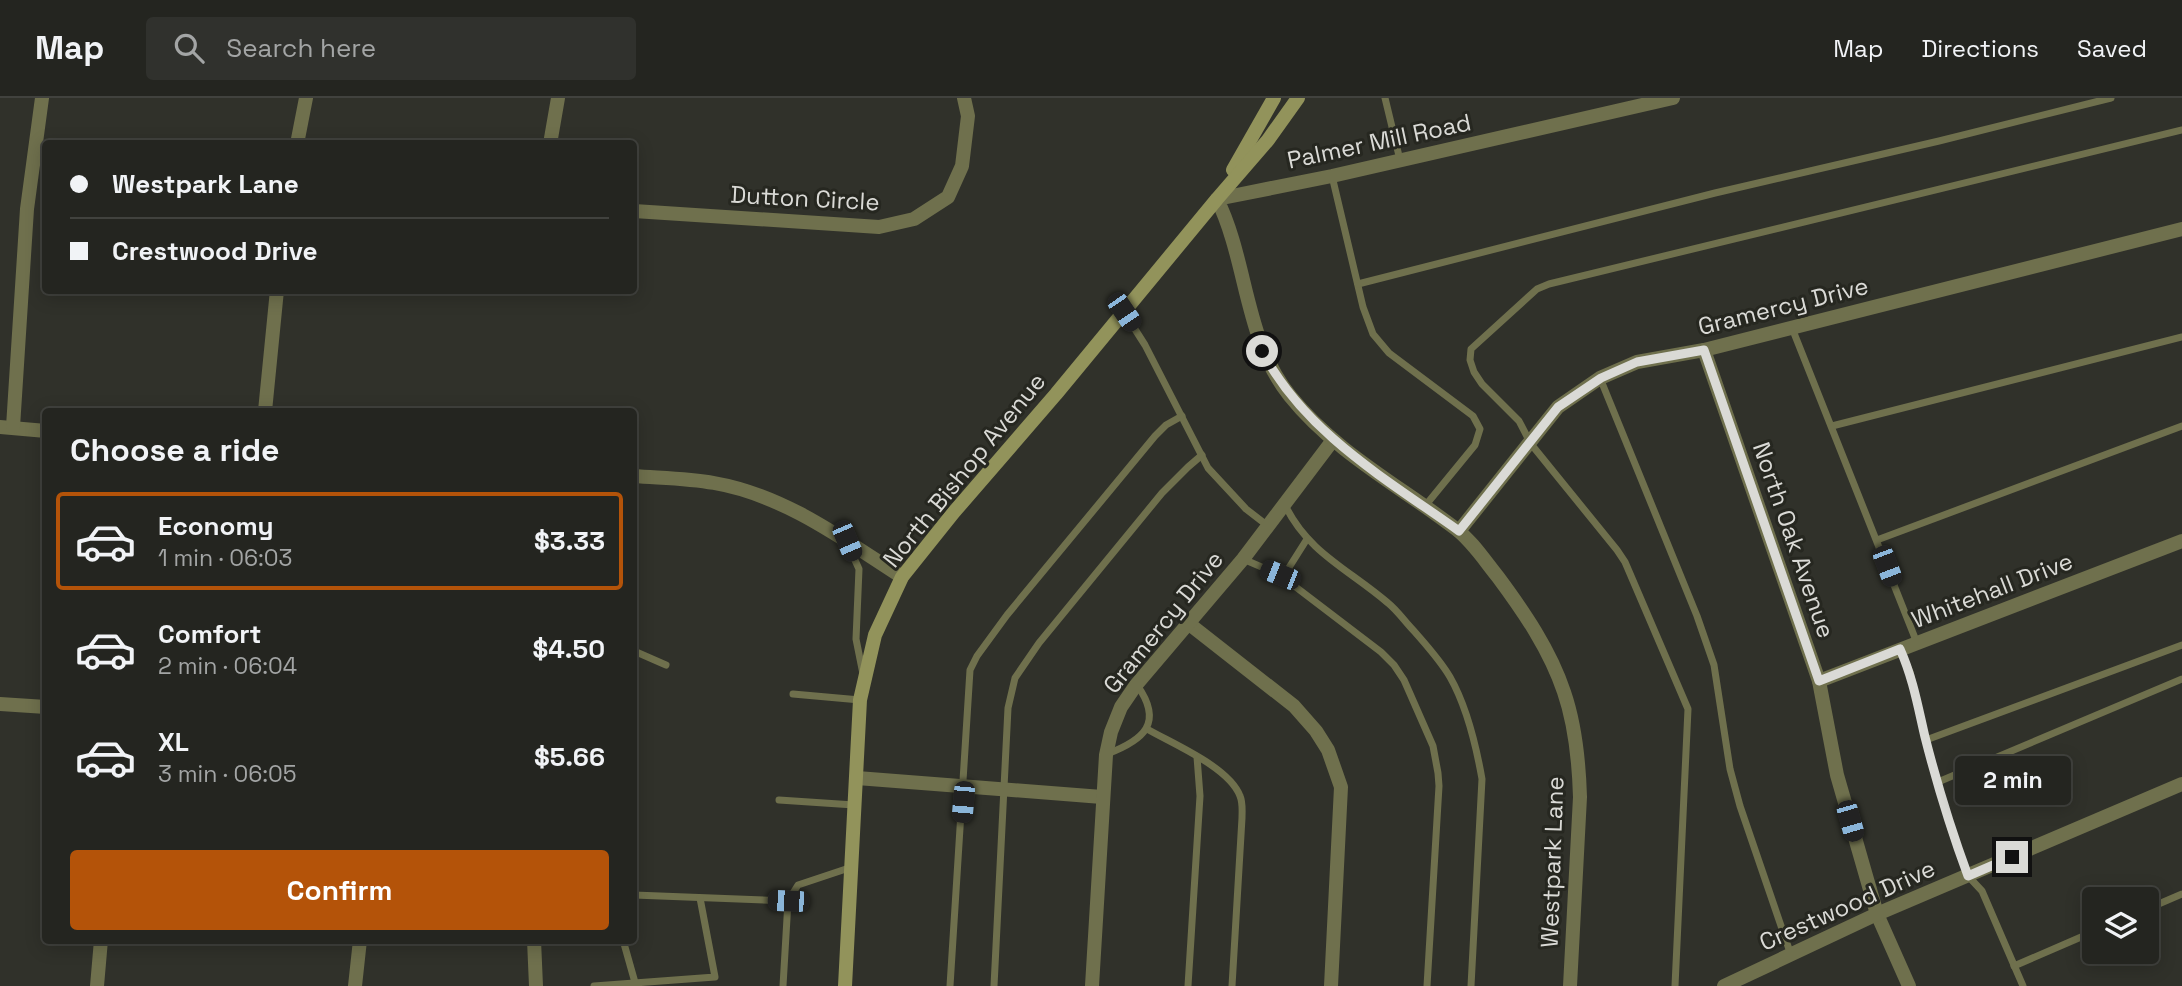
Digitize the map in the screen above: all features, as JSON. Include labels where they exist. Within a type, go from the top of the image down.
[{"type":"main road","points":[[1217,199],[1274,98]]},
{"type":"main road","points":[[1217,199],[1268,140],[1298,98]]},
{"type":"main road","name":"North Bishop Avenue","points":[[845,986],[860,700],[875,635],[902,576],[1217,199]]},
{"type":"street","points":[[41,98],[27,209],[6,427],[42,432]]},
{"type":"street","points":[[298,140],[306,98]]},
{"type":"street","points":[[551,140],[558,98]]},
{"type":"street","name":"Dutton Circle","points":[[637,211],[879,227],[914,219],[948,197],[962,166],[968,116],[964,98]]},
{"type":"street","name":"Palmer Mill Road","points":[[1217,199],[1332,176],[1673,98]]},
{"type":"street","name":"Westpark Lane","points":[[1217,199],[1227,219],[1240,262],[1262,351],[1275,375],[1291,397],[1333,440],[1459,531],[1525,613],[1564,692],[1579,771],[1580,797],[1570,986]]},
{"type":"street","name":"Gramercy Drive","points":[[1459,531],[1558,407],[1601,378],[1637,362],[1704,350],[2182,229]]},
{"type":"street","points":[[265,408],[277,294]]},
{"type":"street","name":"North Oak Avenue","points":[[1704,350],[1819,681],[1837,775],[1877,914],[1909,986]]},
{"type":"street","name":"Gramercy Drive","points":[[1092,986],[1102,797],[1111,732],[1121,707],[1136,685],[1242,559],[1333,440]]},
{"type":"street","points":[[637,476],[715,482],[772,500],[823,526],[902,576]]},
{"type":"street","name":"Whitehall Drive","points":[[1819,681],[2182,541]]},
{"type":"street","points":[[1188,624],[1294,706],[1316,731],[1332,760],[1341,787],[1331,986]]},
{"type":"street","points":[[0,704],[42,707]]},
{"type":"street","points":[[856,778],[1102,797]]},
{"type":"street","name":"Crestwood Drive","points":[[1724,986],[1877,914],[2182,784]]},
{"type":"street","points":[[97,986],[101,944]]},
{"type":"street","points":[[355,986],[360,944]]},
{"type":"street","points":[[534,944],[536,986]]},
{"type":"lane","points":[[1385,98],[1400,160]]},
{"type":"lane","points":[[1358,284],[1715,193],[2111,98]]},
{"type":"lane","points":[[1675,986],[1688,709],[1621,556],[1530,441],[1519,421],[1482,384],[1470,360],[1471,349],[1537,289],[1575,276],[1877,206],[2182,130]]},
{"type":"lane","points":[[1332,176],[1363,307],[1373,334],[1389,353],[1473,416],[1480,429],[1475,445],[1425,506]]},
{"type":"lane","points":[[1124,312],[1145,345],[1209,468],[1226,489],[1268,526]]},
{"type":"lane","points":[[1792,328],[1917,643]]},
{"type":"lane","points":[[1832,426],[2182,337]]},
{"type":"lane","points":[[1601,378],[1697,616],[1714,665],[1730,769],[1791,955]]},
{"type":"lane","points":[[950,986],[970,670],[1007,615],[1155,436],[1166,425],[1182,416]]},
{"type":"lane","points":[[1877,540],[2182,426]]},
{"type":"lane","points":[[994,986],[1008,708],[1015,678],[1162,493],[1202,455]]},
{"type":"lane","points":[[1285,504],[1307,539],[1323,555],[1389,604],[1438,658],[1459,697],[1482,779],[1471,986]]},
{"type":"lane","points":[[1283,577],[1307,539]]},
{"type":"lane","points":[[847,541],[859,569],[856,639],[864,681]]},
{"type":"lane","points":[[1242,559],[1283,577],[1381,652],[1404,680],[1433,746],[1440,786],[1427,986]]},
{"type":"lane","points":[[1926,740],[2182,645]]},
{"type":"lane","points":[[1900,649],[1910,672],[1951,829],[1968,876],[1982,891],[2023,986]]},
{"type":"lane","points":[[637,652],[666,665]]},
{"type":"lane","points":[[1938,782],[2182,679]]},
{"type":"lane","points":[[1107,755],[1139,738],[1147,729],[1150,712],[1147,699],[1136,685]]},
{"type":"lane","points":[[793,694],[860,700]]},
{"type":"lane","points":[[1147,729],[1223,774],[1240,796],[1242,806],[1233,986]]},
{"type":"lane","points":[[1188,986],[1200,796],[1197,757]]},
{"type":"lane","points":[[779,800],[855,805]]},
{"type":"lane","points":[[783,986],[788,901],[798,885],[852,867]]},
{"type":"lane","points":[[2159,904],[2182,894]]},
{"type":"lane","points":[[637,895],[788,901]]},
{"type":"lane","points":[[596,986],[715,976],[700,898]]},
{"type":"lane","points":[[2014,966],[2082,937]]},
{"type":"lane","points":[[624,944],[636,984]]},
{"type":"route","points":[[1262,351],[1291,397],[1333,440],[1459,531],[1558,407],[1601,378],[1637,362],[1704,350],[1819,681],[1900,649],[1910,672],[1951,829],[1968,876],[2012,857]]}]
